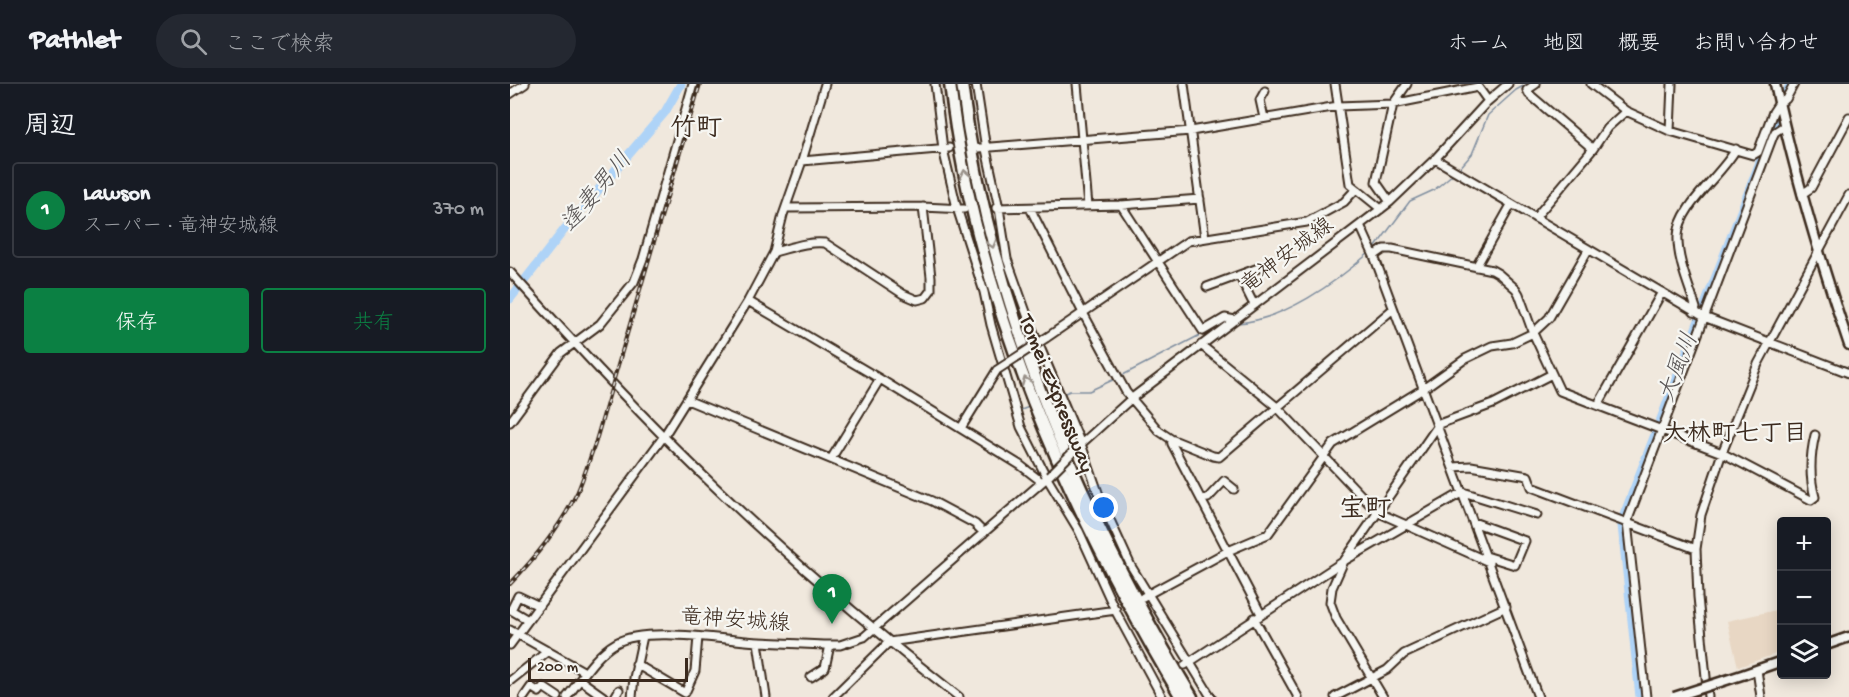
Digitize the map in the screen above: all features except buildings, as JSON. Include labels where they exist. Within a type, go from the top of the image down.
[{"type":"highway","name":"Tomei Expressway","points":[[950,84],[961,156],[977,232],[1014,348],[1077,502],[1151,646],[1181,697]]},
{"type":"highway","name":"Tomei Expressway","points":[[962,84],[976,173],[988,230],[1027,355],[1087,501],[1131,590],[1192,697]]},
{"type":"main road","points":[[1775,84],[1818,252],[1849,345]]},
{"type":"main road","points":[[1831,644],[1849,637]]},
{"type":"main road","points":[[1674,697],[1777,663]]},
{"type":"street","points":[[510,94],[525,84]]},
{"type":"street","points":[[510,422],[561,353],[600,324],[634,282],[693,84]]},
{"type":"street","points":[[510,645],[664,436],[748,301],[774,252],[825,84]]},
{"type":"street","points":[[935,84],[946,148],[961,208],[991,325],[1022,427],[1046,478],[1079,531],[1117,610],[1157,681],[1162,697]]},
{"type":"street","points":[[976,84],[982,148],[1010,272],[1100,498],[1131,566],[1146,596],[1187,664],[1211,697]]},
{"type":"street","points":[[1077,84],[1088,206]]},
{"type":"street","points":[[1184,84],[1206,238]]},
{"type":"street","points":[[1335,84],[1350,184],[1381,209]]},
{"type":"street","points":[[1390,202],[1376,182],[1393,104],[1407,84]]},
{"type":"street","name":"竜神安城線","points":[[567,697],[598,657],[619,641],[643,636],[698,637],[830,645],[854,641],[875,629],[1046,478],[1132,398],[1390,202],[1507,84]]},
{"type":"street","points":[[1536,84],[1527,90],[1528,94],[1593,149]]},
{"type":"street","points":[[1591,84],[1626,111],[1670,131],[1753,155],[1758,152],[1773,112],[1786,99],[1794,84]]},
{"type":"street","points":[[1670,131],[1672,84]]},
{"type":"street","points":[[982,148],[1191,131],[1338,106],[1393,104],[1478,87],[1488,101]]},
{"type":"street","points":[[1264,118],[1260,100],[1265,91]]},
{"type":"street","points":[[1535,218],[1593,149],[1607,128],[1626,111]]},
{"type":"street","points":[[1802,194],[1811,188],[1849,117]]},
{"type":"street","points":[[1646,697],[1627,522],[1773,136],[1784,126]]},
{"type":"street","points":[[802,161],[946,148]]},
{"type":"street","points":[[1694,312],[1696,308],[1679,251],[1678,236],[1681,224],[1686,212],[1723,169],[1736,149]]},
{"type":"street","points":[[1435,159],[1694,312],[1849,373]]},
{"type":"street","points":[[962,428],[997,370],[1188,241],[1307,222],[1344,202],[1356,189]]},
{"type":"street","points":[[1708,697],[1698,597],[1696,549],[1701,515],[1722,453],[1754,373],[1849,195]]},
{"type":"street","points":[[996,208],[1121,205],[1200,199]]},
{"type":"street","points":[[1121,205],[1203,331],[1225,318],[1235,320]]},
{"type":"street","points":[[1476,267],[1511,205]]},
{"type":"street","points":[[774,252],[817,242],[825,243],[903,294],[917,300],[925,298],[931,290],[931,277],[923,207]]},
{"type":"street","points":[[785,211],[961,208]]},
{"type":"street","points":[[1030,208],[1126,392],[1159,431],[1171,439],[1213,456],[1218,457],[1393,309]]},
{"type":"street","points":[[1360,225],[1374,256],[1538,697]]},
{"type":"street","points":[[1374,256],[1384,249],[1392,249],[1495,271],[1516,289],[1533,333],[1560,391],[1722,453],[1812,500],[1815,497],[1811,479],[1811,458],[1815,435]]},
{"type":"street","points":[[1146,596],[1228,551],[1268,534],[1333,444],[1423,390],[1465,359],[1492,346],[1512,343],[1533,333],[1549,318],[1588,250]]},
{"type":"street","points":[[1207,287],[1261,267]]},
{"type":"street","points":[[512,274],[712,484],[837,598],[960,697]]},
{"type":"street","points":[[1239,275],[1252,301],[1256,304]]},
{"type":"street","points":[[1598,405],[1662,292]]},
{"type":"street","points":[[748,301],[1020,465],[1046,478]]},
{"type":"street","points":[[1201,345],[1277,407],[1377,512],[1487,559],[1515,565],[1525,541],[1473,522]]},
{"type":"street","points":[[1383,697],[1336,618],[1330,602],[1332,588],[1344,561],[1439,424],[1493,404],[1552,374]]},
{"type":"street","points":[[831,459],[880,379]]},
{"type":"street","points":[[687,400],[945,507],[975,524],[984,533]]},
{"type":"street","points":[[1171,439],[1298,697]]},
{"type":"street","points":[[1453,467],[1471,466],[1528,476],[1532,487],[1696,549]]},
{"type":"street","points":[[1201,499],[1208,498],[1224,481],[1234,489]]},
{"type":"street","points":[[1187,664],[1344,561],[1463,492],[1537,515]]},
{"type":"street","points":[[528,620],[511,610],[518,596],[539,606]]},
{"type":"street","points":[[1335,697],[1373,679],[1404,654],[1506,608]]},
{"type":"street","points":[[834,697],[889,642],[1117,610]]},
{"type":"street","points":[[510,630],[585,672]]},
{"type":"street","points":[[632,697],[636,664],[643,636]]},
{"type":"street","points":[[636,664],[685,693],[695,671],[698,637]]},
{"type":"street","points":[[758,642],[766,697]]},
{"type":"street","points":[[811,677],[825,668],[830,645]]},
{"type":"street","points":[[510,681],[548,651]]},
{"type":"street","points":[[1757,670],[1761,697]]},
{"type":"street","points":[[580,680],[604,697]]},
{"type":"street","points":[[524,697],[531,687],[539,692],[543,687],[558,697]]},
{"type":"street","points":[[615,697],[619,690]]},
{"type":"shaded area","points":[[1777,610],[1777,653],[1738,667],[1727,621]]},
{"type":"waterway","name":"逢妻男川","points":[[510,299],[564,230],[665,112],[681,84]]},
{"type":"waterway","points":[[1458,170],[1472,154],[1488,115],[1516,90],[1527,84]]},
{"type":"waterway","name":"大風川","points":[[1640,697],[1622,525],[1624,515],[1790,84]]},
{"type":"waterway","points":[[1375,248],[1410,201],[1434,190],[1454,173]]},
{"type":"waterway","points":[[1237,323],[1273,315],[1308,298],[1325,288],[1369,253]]},
{"type":"waterway","points":[[1214,328],[1226,323]]},
{"type":"waterway","points":[[1121,376],[1202,334]]},
{"type":"waterway","points":[[1062,394],[1070,391],[1089,391],[1117,378]]},
{"type":"waterway","points":[[1048,400],[1057,396]]},
{"type":"waterway","points":[[1021,410],[1029,407]]},
{"type":"tunnel","points":[[1160,680],[1185,665]]},
{"type":"railway","points":[[510,584],[555,530],[582,481],[595,444],[700,84]]},
{"type":"place","name":"Lawson","points":[[832,624]]},
{"type":"district","name":"竹町","points":[[696,130]]},
{"type":"district","name":"大林町七丁目","points":[[1735,435]]},
{"type":"district","name":"宝町","points":[[1365,511]]}]
